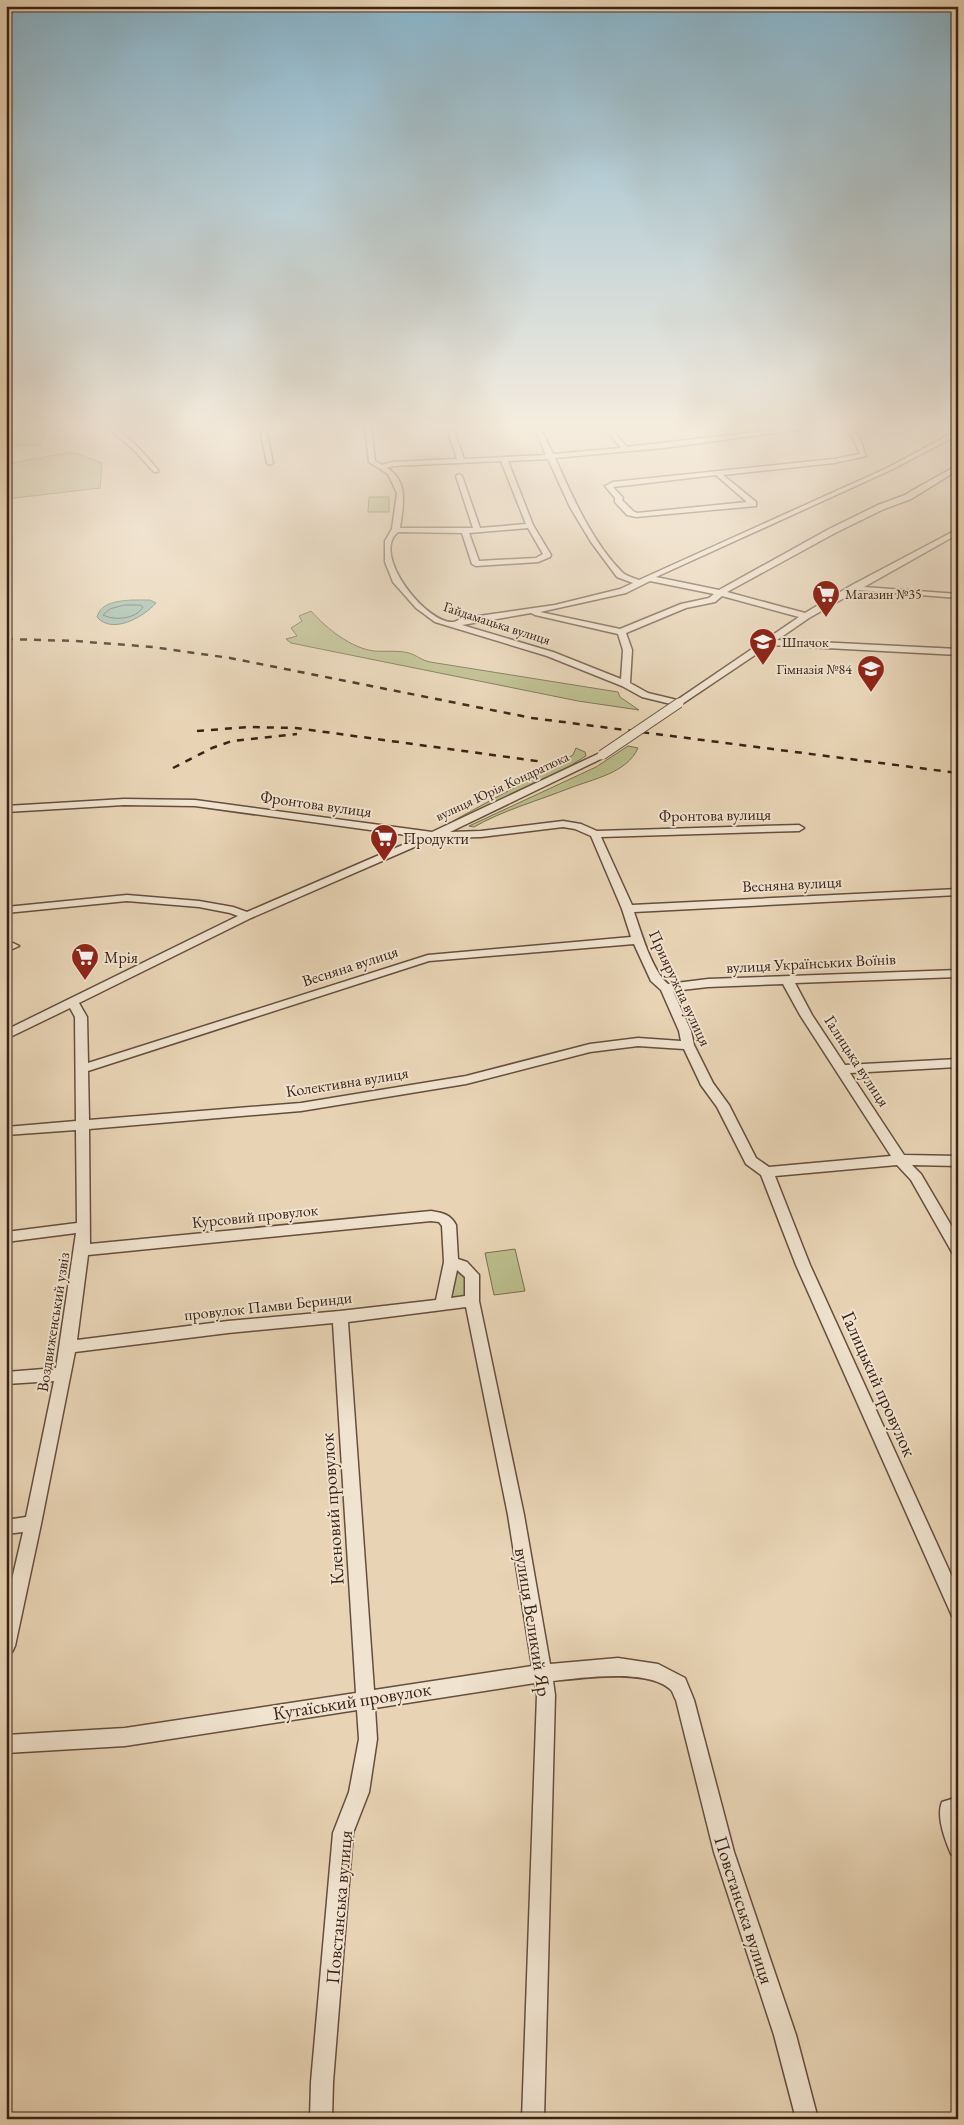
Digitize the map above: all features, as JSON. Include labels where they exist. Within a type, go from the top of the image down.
[{"type":"street","name":"Гайдамацька вулиця","points":[[397,524],[396,530],[390,533],[388,541],[390,566],[396,581],[427,613],[438,620],[550,654],[625,684],[645,695],[680,703]]},
{"type":"street","points":[[475,524],[477,529]]},
{"type":"street","points":[[584,524],[620,575],[640,583]]},
{"type":"street","points":[[454,625],[475,618],[582,602],[623,591],[767,524]]},
{"type":"street","points":[[530,611],[621,632],[684,606],[712,600],[721,593],[846,524]]},
{"type":"street","points":[[396,530],[464,531],[529,526],[547,555],[538,560],[476,564],[464,531]]},
{"type":"street","name":"вулиця Юрія Кондратюка","points":[[7,1034],[247,916],[530,791],[602,755],[806,616],[958,531]]},
{"type":"street","points":[[648,578],[721,593],[806,616]]},
{"type":"street","points":[[855,587],[869,590],[958,596]]},
{"type":"street","points":[[621,632],[626,638],[628,659],[625,684]]},
{"type":"street","points":[[769,642],[958,652]]},
{"type":"street","name":"Фронтова вулиця","points":[[6,809],[103,802],[168,801],[205,804],[430,835],[480,834],[563,824],[577,826],[594,834],[799,828]]},
{"type":"street","name":"Прияружна вулиця","points":[[594,834],[628,909],[638,940],[657,981],[666,988],[685,1031],[688,1045],[707,1085],[723,1105],[752,1161],[767,1172]]},
{"type":"street","name":"Весняна вулиця","points":[[628,909],[958,892]]},
{"type":"street","points":[[6,910],[127,898],[200,904],[233,910],[247,916]]},
{"type":"street","name":"Весняна вулиця","points":[[81,1069],[428,958],[638,940]]},
{"type":"street","name":"вулиця Українських Воїнів","points":[[666,988],[708,984],[958,973]]},
{"type":"street","name":"Галицька вулиця","points":[[787,980],[806,1015],[900,1160],[916,1177],[958,1250]]},
{"type":"street","name":"Воздвиженський узвіз","points":[[6,1646],[63,1374],[82,1250],[84,1227],[81,1018],[78,1009],[72,1002]]},
{"type":"street","name":"Колективна вулиця","points":[[6,1131],[237,1113],[301,1106],[466,1080],[590,1048],[638,1042],[688,1045]]},
{"type":"street","points":[[842,1069],[958,1063]]},
{"type":"street","points":[[767,1172],[900,1160],[958,1161]]},
{"type":"street","name":"Галицький провулок","points":[[767,1172],[803,1265],[958,1610]]},
{"type":"street","name":"Курсовий провулок","points":[[82,1250],[431,1216],[443,1218],[450,1225],[451,1262]]},
{"type":"street","points":[[6,1237],[84,1227]]},
{"type":"street","points":[[442,1304],[451,1262]]},
{"type":"street","name":"вулиця Великий Яр","points":[[451,1262],[462,1266],[472,1276],[472,1301],[516,1515],[546,1694],[533,2119]]},
{"type":"street","name":"провулок Памви Беринди","points":[[68,1347],[228,1327],[340,1317],[472,1301]]},
{"type":"street","name":"Кленовий провулок","points":[[340,1317],[366,1699]]},
{"type":"street","points":[[6,1378],[63,1374]]},
{"type":"street","points":[[6,1527],[33,1524]]},
{"type":"street","name":"Кутаїський провулок","points":[[6,1744],[125,1736],[543,1673],[618,1668],[658,1673],[678,1684],[685,1700]]},
{"type":"street","name":"Повстанська вулиця","points":[[321,2119],[322,2082],[343,1833],[359,1792],[364,1766],[368,1739],[366,1699]]},
{"type":"street","name":"Повстанська вулиця","points":[[685,1700],[724,1852],[784,2035],[807,2119]]},
{"type":"street","points":[[958,1807],[949,1809],[958,1847]]},
{"type":"green space","points":[[311,611],[340,637],[365,649],[405,652],[430,662],[618,692],[620,697],[639,710],[578,701],[291,643],[286,639],[297,636],[291,628],[302,621],[299,616]]},
{"type":"green space","points":[[628,746],[638,748],[633,757],[618,769],[508,811],[474,827],[469,826],[596,767]]},
{"type":"green space","points":[[576,748],[585,752],[586,756],[539,783],[453,821],[573,755]]},
{"type":"green space","points":[[515,1249],[525,1291],[494,1295],[485,1253]]},
{"type":"green space","points":[[454,1267],[466,1273],[466,1296],[459,1298],[450,1296]]},
{"type":"water","points":[[132,600],[150,600],[156,603],[144,614],[128,622],[111,624],[103,622],[97,617],[106,605]]},
{"type":"railway","points":[[6,639],[75,641],[153,647],[230,658],[532,718],[958,773]]},
{"type":"railway","points":[[197,731],[249,727],[296,728],[544,762]]},
{"type":"railway","points":[[173,768],[212,748],[232,741],[297,734]]},
{"type":"place","name":"Магазин №35","points":[[826,618]]},
{"type":"place","name":"Шпачок","points":[[763,666]]},
{"type":"place","name":"Гімназія №84","points":[[871,693]]},
{"type":"place","name":"Продукти","points":[[384,862]]},
{"type":"place","name":"Мрія","points":[[85,981]]}]
